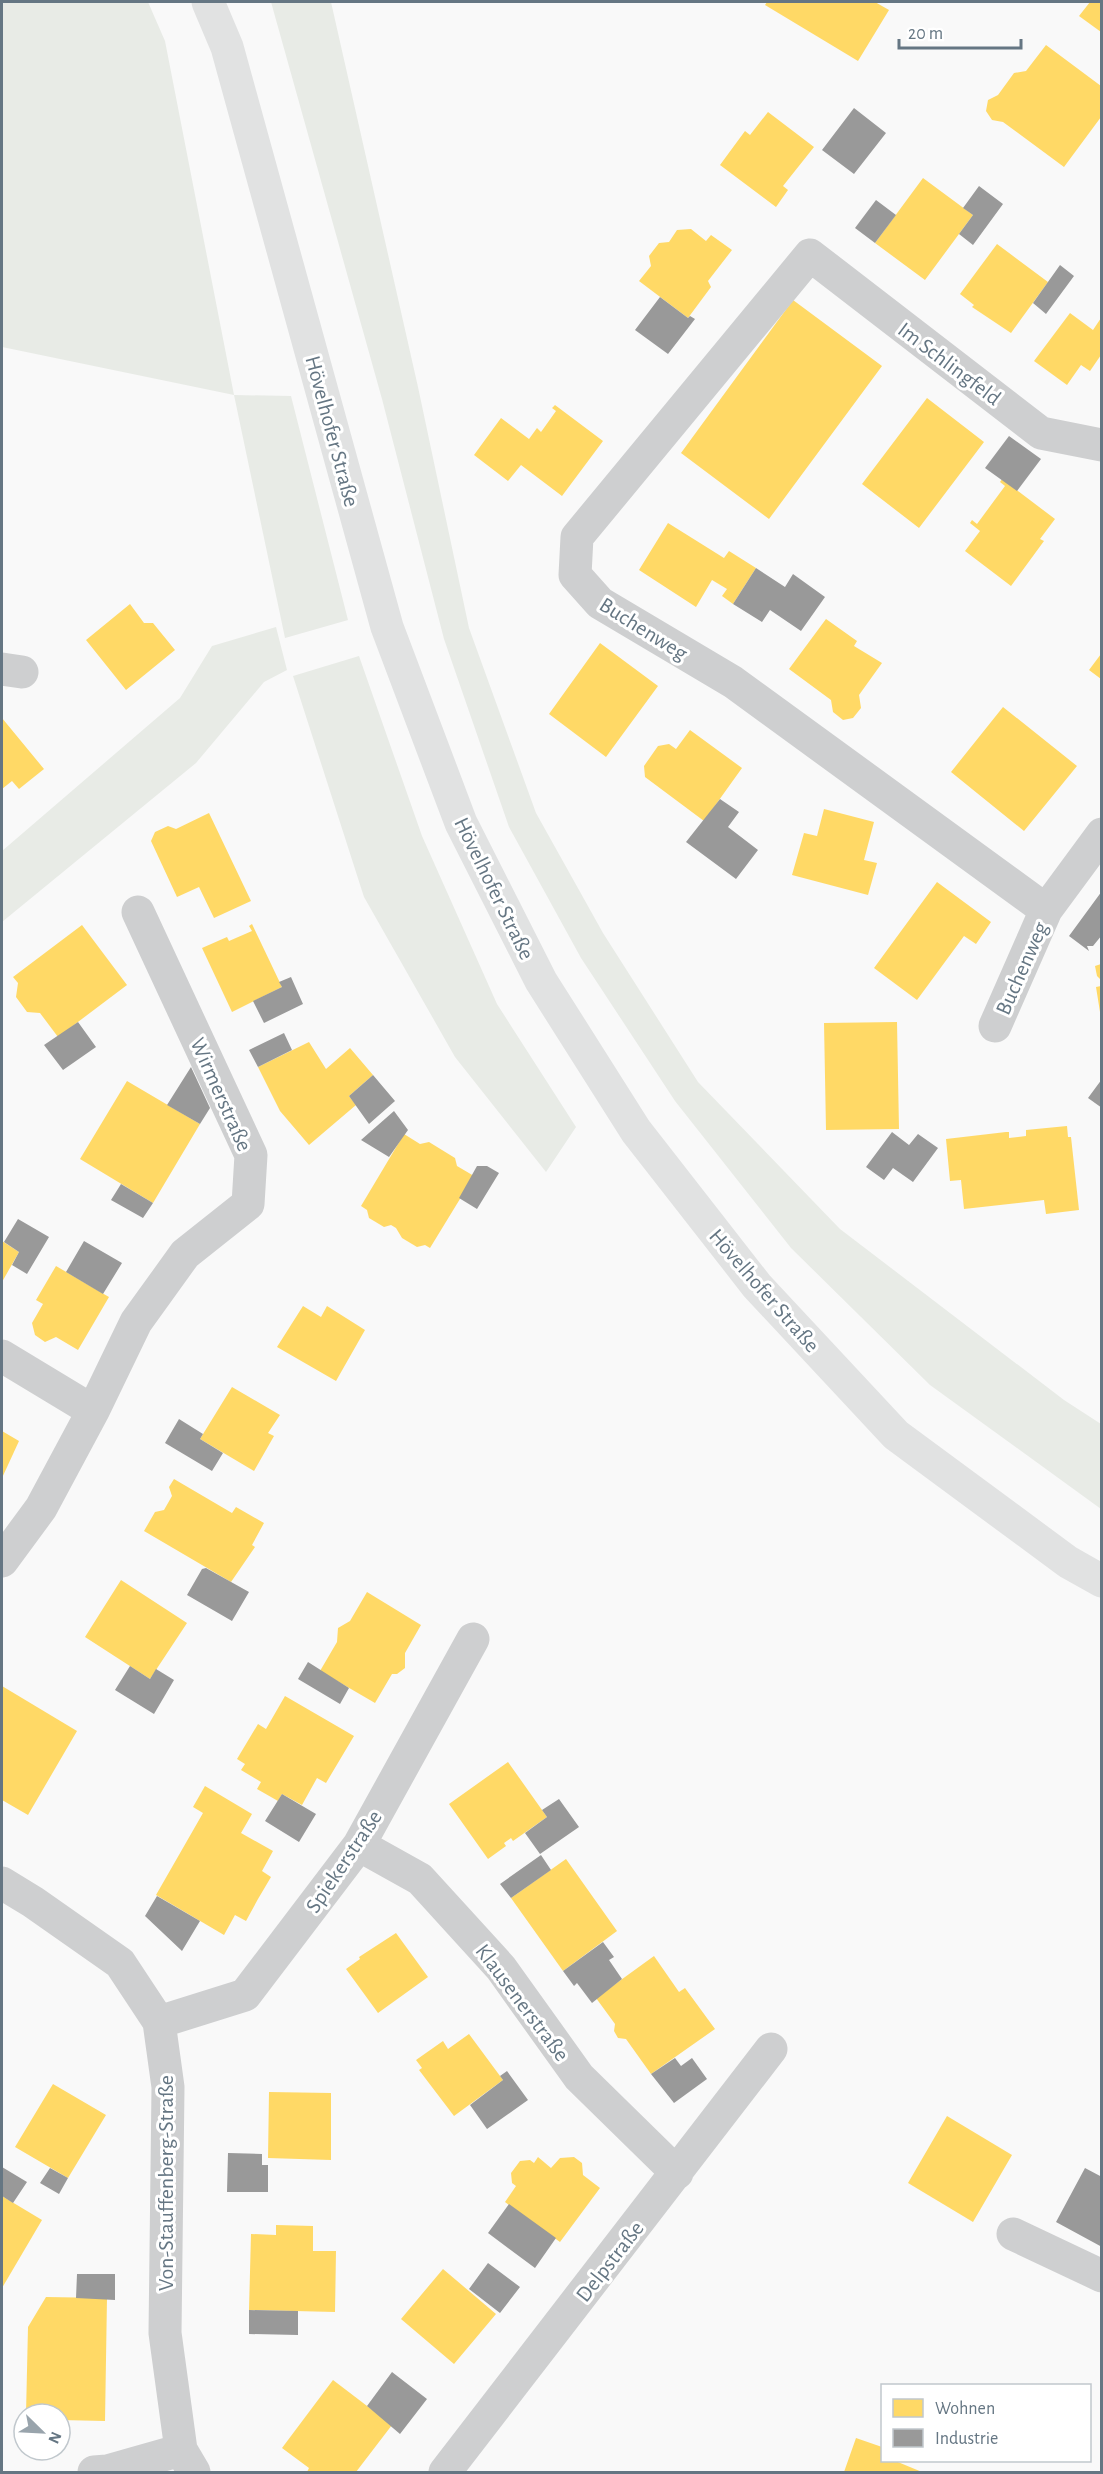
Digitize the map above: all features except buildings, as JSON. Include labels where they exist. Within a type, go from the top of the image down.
[{"type":"main road","name":"Hövelhofer Straße","points":[[208,2],[227,47],[387,627],[460,823],[541,981],[636,1131],[757,1286],[896,1435],[1068,1562],[1101,1581]]},
{"type":"street","name":"Im Schlingfeld","points":[[810,255],[1041,433],[1101,445]]},
{"type":"street","name":"Buchenweg","points":[[810,255],[577,537],[575,575],[600,603],[733,682],[1046,910]]},
{"type":"street","name":"Buchenweg","points":[[995,1026],[1046,910],[1101,834]]},
{"type":"street","name":"Wirmerstraße","points":[[2,1561],[41,1508],[93,1411],[135,1322],[185,1254],[248,1204],[251,1155],[138,912]]},
{"type":"street","points":[[2,1356],[93,1411]]},
{"type":"street","name":"Spiekerstraße","points":[[159,2022],[245,1995],[359,1845],[473,1639]]},
{"type":"street","name":"Klausenerstraße","points":[[359,1845],[420,1879],[501,1968],[579,2077],[677,2173]]},
{"type":"street","name":"Von-Stauffenberg-Straße","points":[[2,1883],[120,1963],[159,2022],[168,2087],[165,2332],[187,2461],[94,2472]]},
{"type":"street","name":"Delpstraße","points":[[445,2472],[771,2049]]},
{"type":"street","points":[[1012,2234],[1101,2276]]},
{"type":"shaded area","points":[[2,2],[148,2],[165,41],[234,395],[2,347]]},
{"type":"shaded area","points":[[271,2],[331,2],[418,387],[469,628],[536,813],[603,933],[698,1082],[840,1229],[1064,1400],[1101,1424],[1101,1509],[930,1385],[791,1248],[675,1101],[581,958],[509,827],[444,639],[382,399]]},
{"type":"shaded area","points":[[234,395],[291,396],[348,620],[285,638]]},
{"type":"shaded area","points":[[276,627],[287,670],[264,682],[196,763],[2,922],[2,851],[180,698],[212,646]]},
{"type":"shaded area","points":[[359,656],[422,836],[497,1004],[576,1127],[546,1172],[455,1057],[364,897],[293,676]]}]
